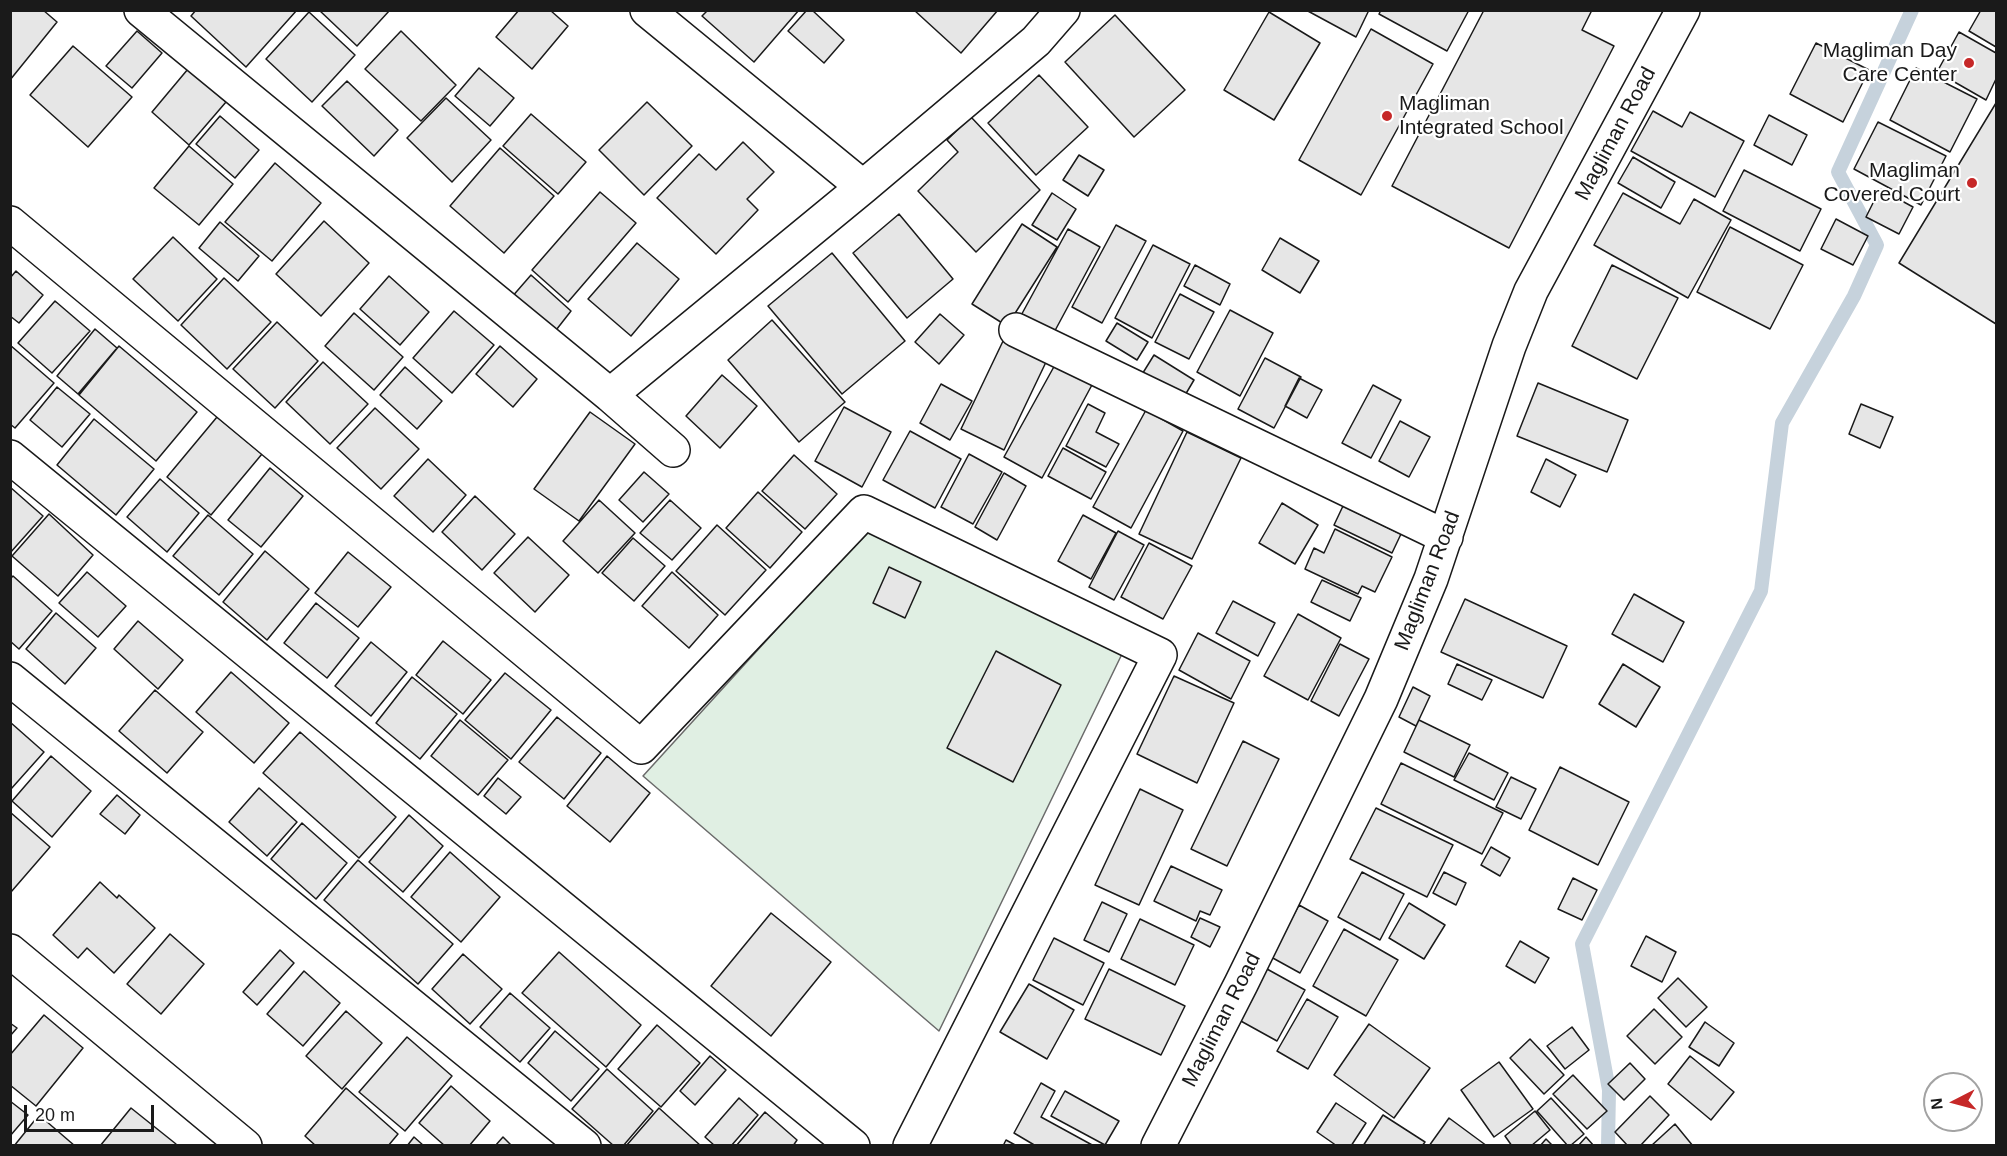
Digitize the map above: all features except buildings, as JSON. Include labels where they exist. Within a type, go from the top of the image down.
[{"type":"street","points":[[141,10],[610,395],[673,450]]},
{"type":"street","points":[[647,10],[863,187]]},
{"type":"street","points":[[610,395],[863,187],[1036,40],[1063,10]]},
{"type":"street","name":"Magliman Road","points":[[1158,1146],[1242,984],[1381,699],[1413,625],[1446,537],[1509,346],[1531,291],[1683,10]]},
{"type":"street","points":[[10,223],[641,747],[864,512],[1160,655],[910,1146]]},
{"type":"street","points":[[1016,330],[1446,537]]},
{"type":"street","points":[[10,457],[853,1146]]},
{"type":"street","points":[[10,679],[584,1146]]},
{"type":"street","points":[[10,951],[245,1146]]},
{"type":"green space","points":[[866,531],[1122,654],[939,1031],[643,776]]},
{"type":"waterway","points":[[1608,1146],[1609,1090],[1582,944],[1761,591],[1782,423],[1854,296],[1877,245],[1838,172],[1912,10]]},
{"type":"place","name":"Magliman Day Care Center","points":[[1969,63]]},
{"type":"place","name":"Magliman Integrated School","points":[[1387,116]]},
{"type":"place","name":"Magliman Covered Court","points":[[1972,183]]}]
